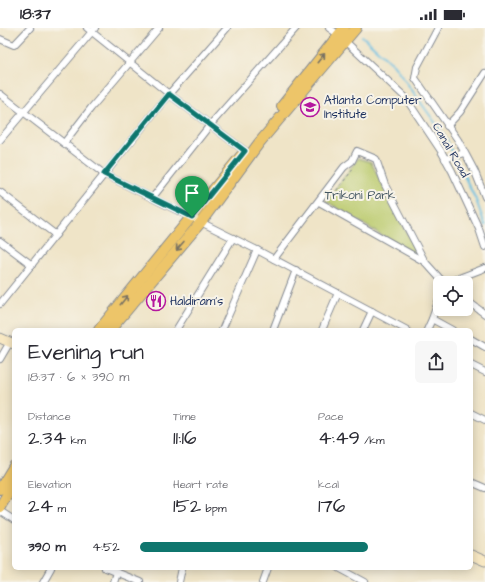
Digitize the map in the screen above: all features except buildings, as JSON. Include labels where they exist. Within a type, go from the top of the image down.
[{"type":"main road","points":[[101,328],[197,219],[245,151],[343,35],[356,28]]},
{"type":"main road","points":[[112,328],[343,35]]},
{"type":"main road","points":[[0,489],[12,469]]},
{"type":"main road","points":[[0,507],[12,486]]},
{"type":"street","points":[[0,39],[14,45],[30,28]]},
{"type":"street","points":[[64,144],[90,108],[158,28]]},
{"type":"street","points":[[0,304],[169,94],[227,28]]},
{"type":"street","points":[[154,198],[210,125],[296,28]]},
{"type":"street","name":"Canal Road","points":[[330,28],[343,35],[405,97],[445,159],[479,229],[485,247]]},
{"type":"street","points":[[438,28],[417,67],[415,78],[448,126],[482,183],[485,197]]},
{"type":"street","points":[[0,140],[91,29],[169,94],[245,151]]},
{"type":"street","points":[[448,126],[460,112],[485,73]]},
{"type":"street","points":[[0,94],[104,174],[197,219],[403,328]]},
{"type":"street","points":[[274,259],[319,202],[344,167],[352,161],[357,151],[376,159],[385,185],[425,262],[438,276]]},
{"type":"street","points":[[445,159],[464,153]]},
{"type":"street","points":[[0,192],[56,235]]},
{"type":"street","points":[[319,202],[425,262]]},
{"type":"street","points":[[177,328],[233,238]]},
{"type":"street","points":[[0,241],[32,265]]},
{"type":"street","points":[[223,328],[256,250]]},
{"type":"street","points":[[464,276],[485,268]]},
{"type":"street","points":[[274,328],[296,270]]},
{"type":"street","points":[[323,328],[338,293]]},
{"type":"street","points":[[473,305],[485,314]]},
{"type":"street","points":[[364,328],[372,311]]},
{"type":"street","points":[[428,328],[433,316]]},
{"type":"street","points":[[432,319],[448,328]]},
{"type":"street","points":[[0,338],[12,343],[0,359]]},
{"type":"street","points":[[473,341],[485,347]]},
{"type":"street","points":[[473,366],[485,372]]},
{"type":"street","points":[[473,414],[485,420]]},
{"type":"street","points":[[473,483],[485,488]]},
{"type":"street","points":[[0,511],[12,519]]},
{"type":"street","points":[[473,556],[485,561]]},
{"type":"street","points":[[43,582],[50,570]]},
{"type":"street","points":[[110,570],[140,582]]},
{"type":"street","points":[[179,582],[182,570]]},
{"type":"street","points":[[263,582],[267,570]]},
{"type":"street","points":[[343,570],[365,582]]},
{"type":"street","points":[[113,582],[116,572]]},
{"type":"path","points":[[328,202],[355,166]]},
{"type":"green space","name":"Trikoni Park","points":[[358,158],[371,162],[420,259],[326,201]]},
{"type":"waterway","points":[[362,36],[394,65],[444,135],[476,200],[485,225]]},
{"type":"place","name":"Atlanta Computer Institute","points":[[310,107]]},
{"type":"place","name":"Haldiram's","points":[[156,301]]},
{"type":"route","points":[[169,94],[245,151],[192,217],[104,174],[169,94]]}]
